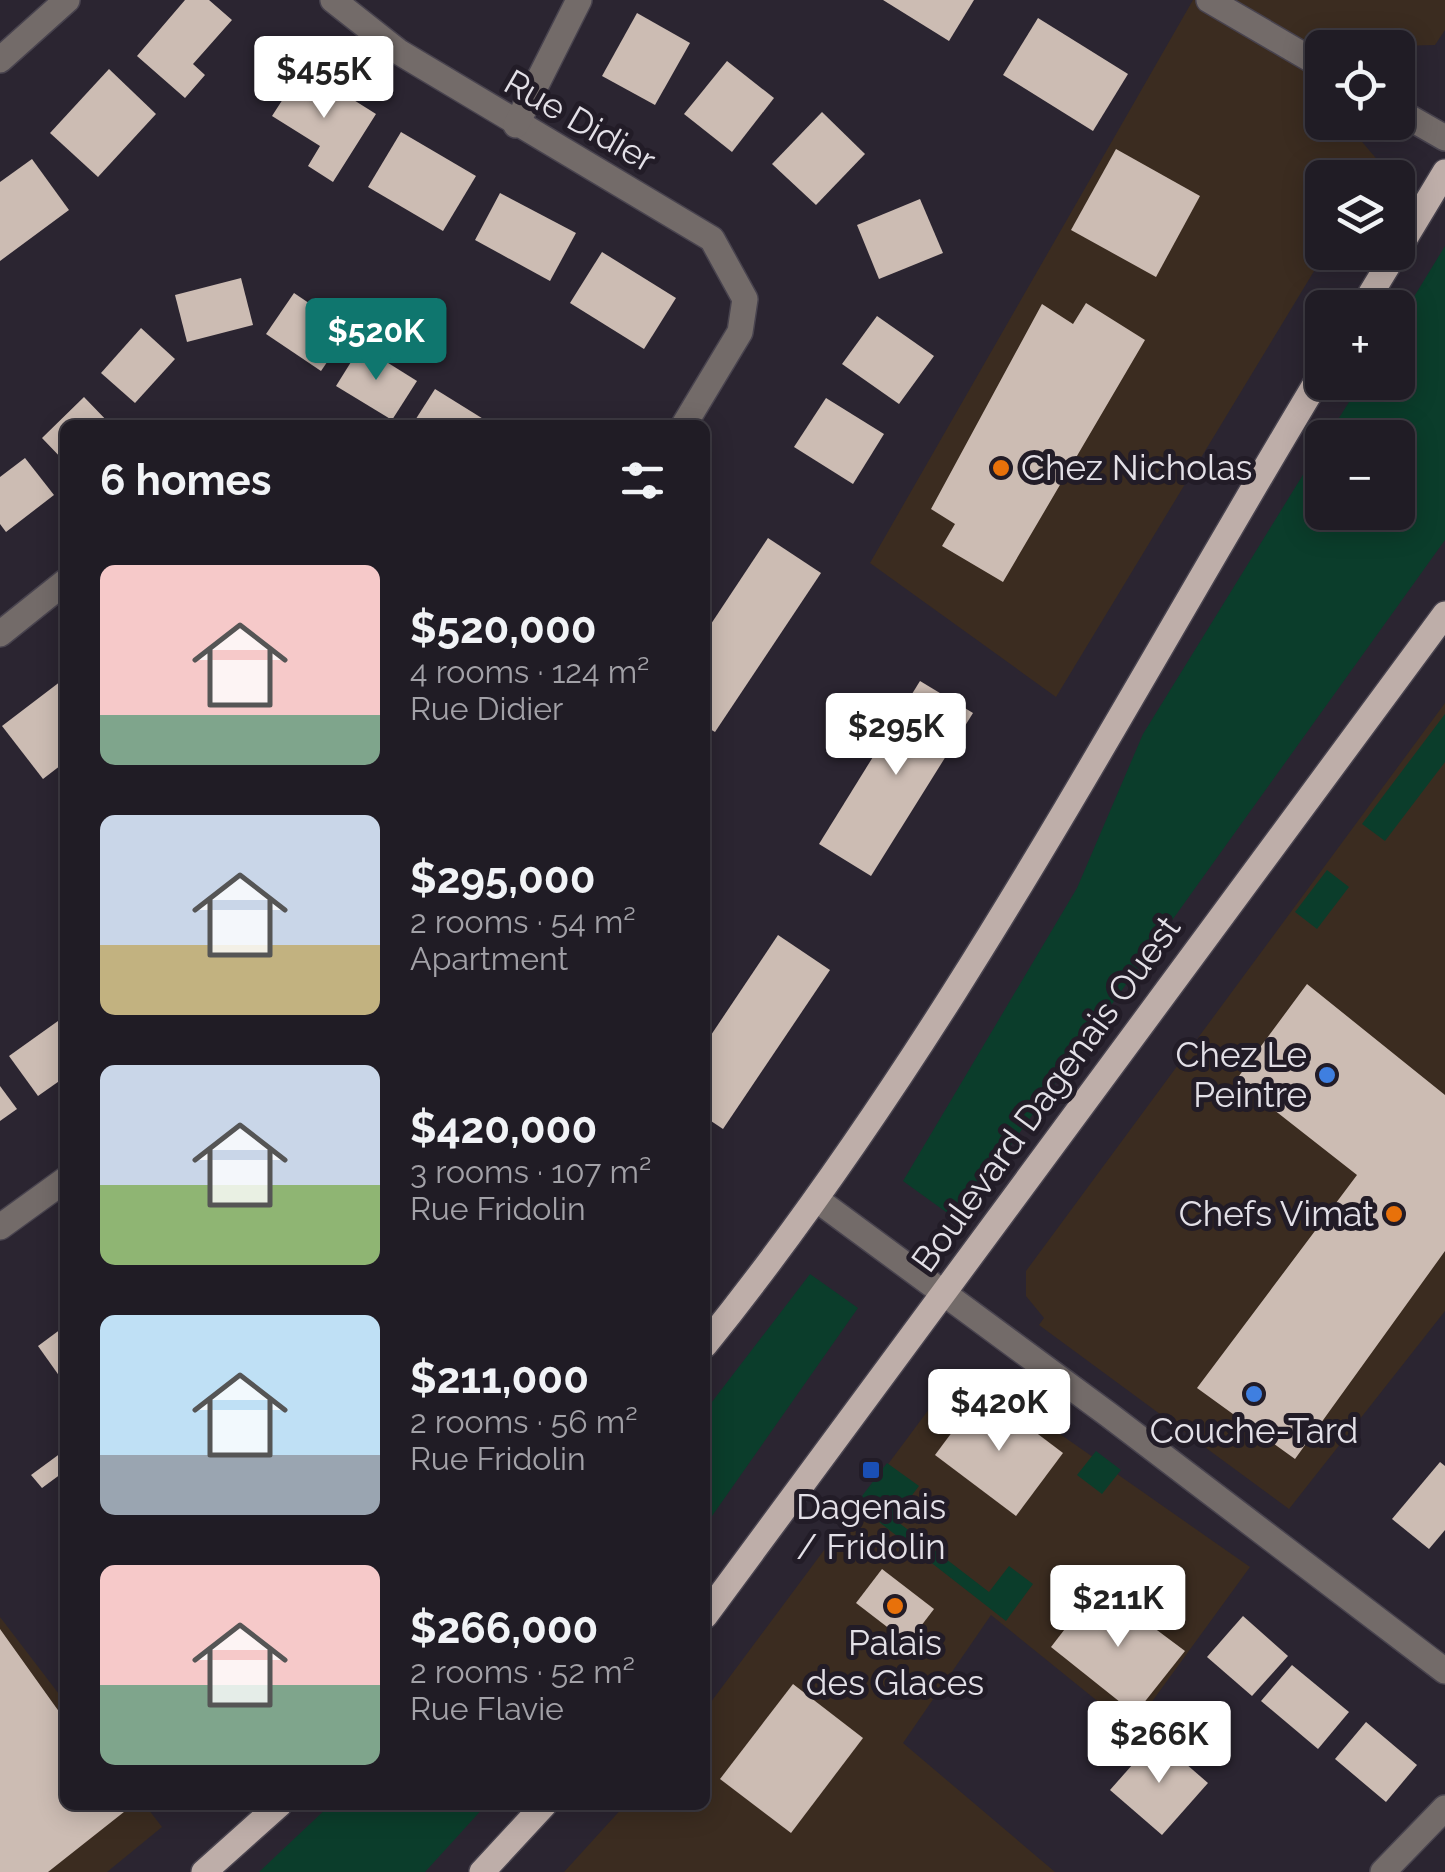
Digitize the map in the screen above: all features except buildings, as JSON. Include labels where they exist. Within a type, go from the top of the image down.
[{"type":"main road","points":[[1415,221],[1445,172]]},
{"type":"main road","points":[[710,1338],[816,1199],[958,984],[1306,400]]},
{"type":"main road","name":"Boulevard Dagenais Ouest","points":[[710,1609],[1445,614]]},
{"type":"main road","points":[[204,1872],[273,1810]]},
{"type":"main road","points":[[482,1872],[539,1810]]},
{"type":"street","points":[[0,60],[68,0]]},
{"type":"street","name":"Rue Didier","points":[[333,0],[399,52],[516,126],[712,239],[744,299],[740,332],[687,420]]},
{"type":"street","points":[[516,126],[579,0]]},
{"type":"street","points":[[1209,0],[1305,56]]},
{"type":"street","points":[[1415,121],[1445,138]]},
{"type":"street","points":[[0,634],[60,586]]},
{"type":"street","points":[[0,1227],[60,1184]]},
{"type":"street","points":[[816,1199],[1442,1662]]},
{"type":"street","points":[[1383,1872],[1445,1808]]},
{"type":"shaded area","points":[[1193,0],[1445,0],[1445,30],[1435,45],[1415,46],[1415,30],[1305,30],[1305,140],[1360,140],[1377,160],[1305,160],[1305,270],[1315,270],[1056,697],[870,563]]},
{"type":"shaded area","points":[[1445,703],[1445,1311],[1289,1509],[1039,1325],[1044,1318],[1026,1296],[1026,1271]]},
{"type":"shaded area","points":[[974,1374],[1250,1567],[1132,1729],[991,1615],[903,1743],[1055,1872],[564,1872],[620,1810],[710,1810],[710,1703],[944,1389]]},
{"type":"shaded area","points":[[0,1617],[60,1695],[60,1810],[149,1810],[162,1827],[107,1872],[0,1872]]},
{"type":"green space","points":[[1445,246],[1445,540],[957,1220],[903,1181],[1077,888],[1143,734],[1305,472],[1305,530],[1415,530],[1415,420],[1338,420],[1350,400],[1415,400],[1415,295]]},
{"type":"green space","points":[[1445,714],[1445,762],[1385,841],[1362,824]]},
{"type":"green space","points":[[1327,870],[1349,887],[1317,929],[1295,912]]},
{"type":"green space","points":[[810,1274],[858,1308],[710,1519],[710,1404]]},
{"type":"green space","points":[[1096,1451],[1121,1470],[1102,1494],[1077,1475]]},
{"type":"green space","points":[[887,1463],[919,1486],[894,1519],[989,1592],[1009,1566],[1033,1584],[1006,1621],[856,1504]]},
{"type":"green space","points":[[325,1810],[481,1810],[425,1872],[259,1872]]},
{"type":"place","name":"Chez Nicholas","points":[[1001,468]]},
{"type":"place","name":"Chez Le Peintre","points":[[1327,1075]]},
{"type":"place","name":"Chefs Vimat","points":[[1394,1214]]},
{"type":"place","name":"Couche-Tard","points":[[1254,1394]]},
{"type":"place","name":"Dagenais / Fridolin","points":[[871,1470]]},
{"type":"place","name":"Palais des Glaces","points":[[895,1606]]}]
